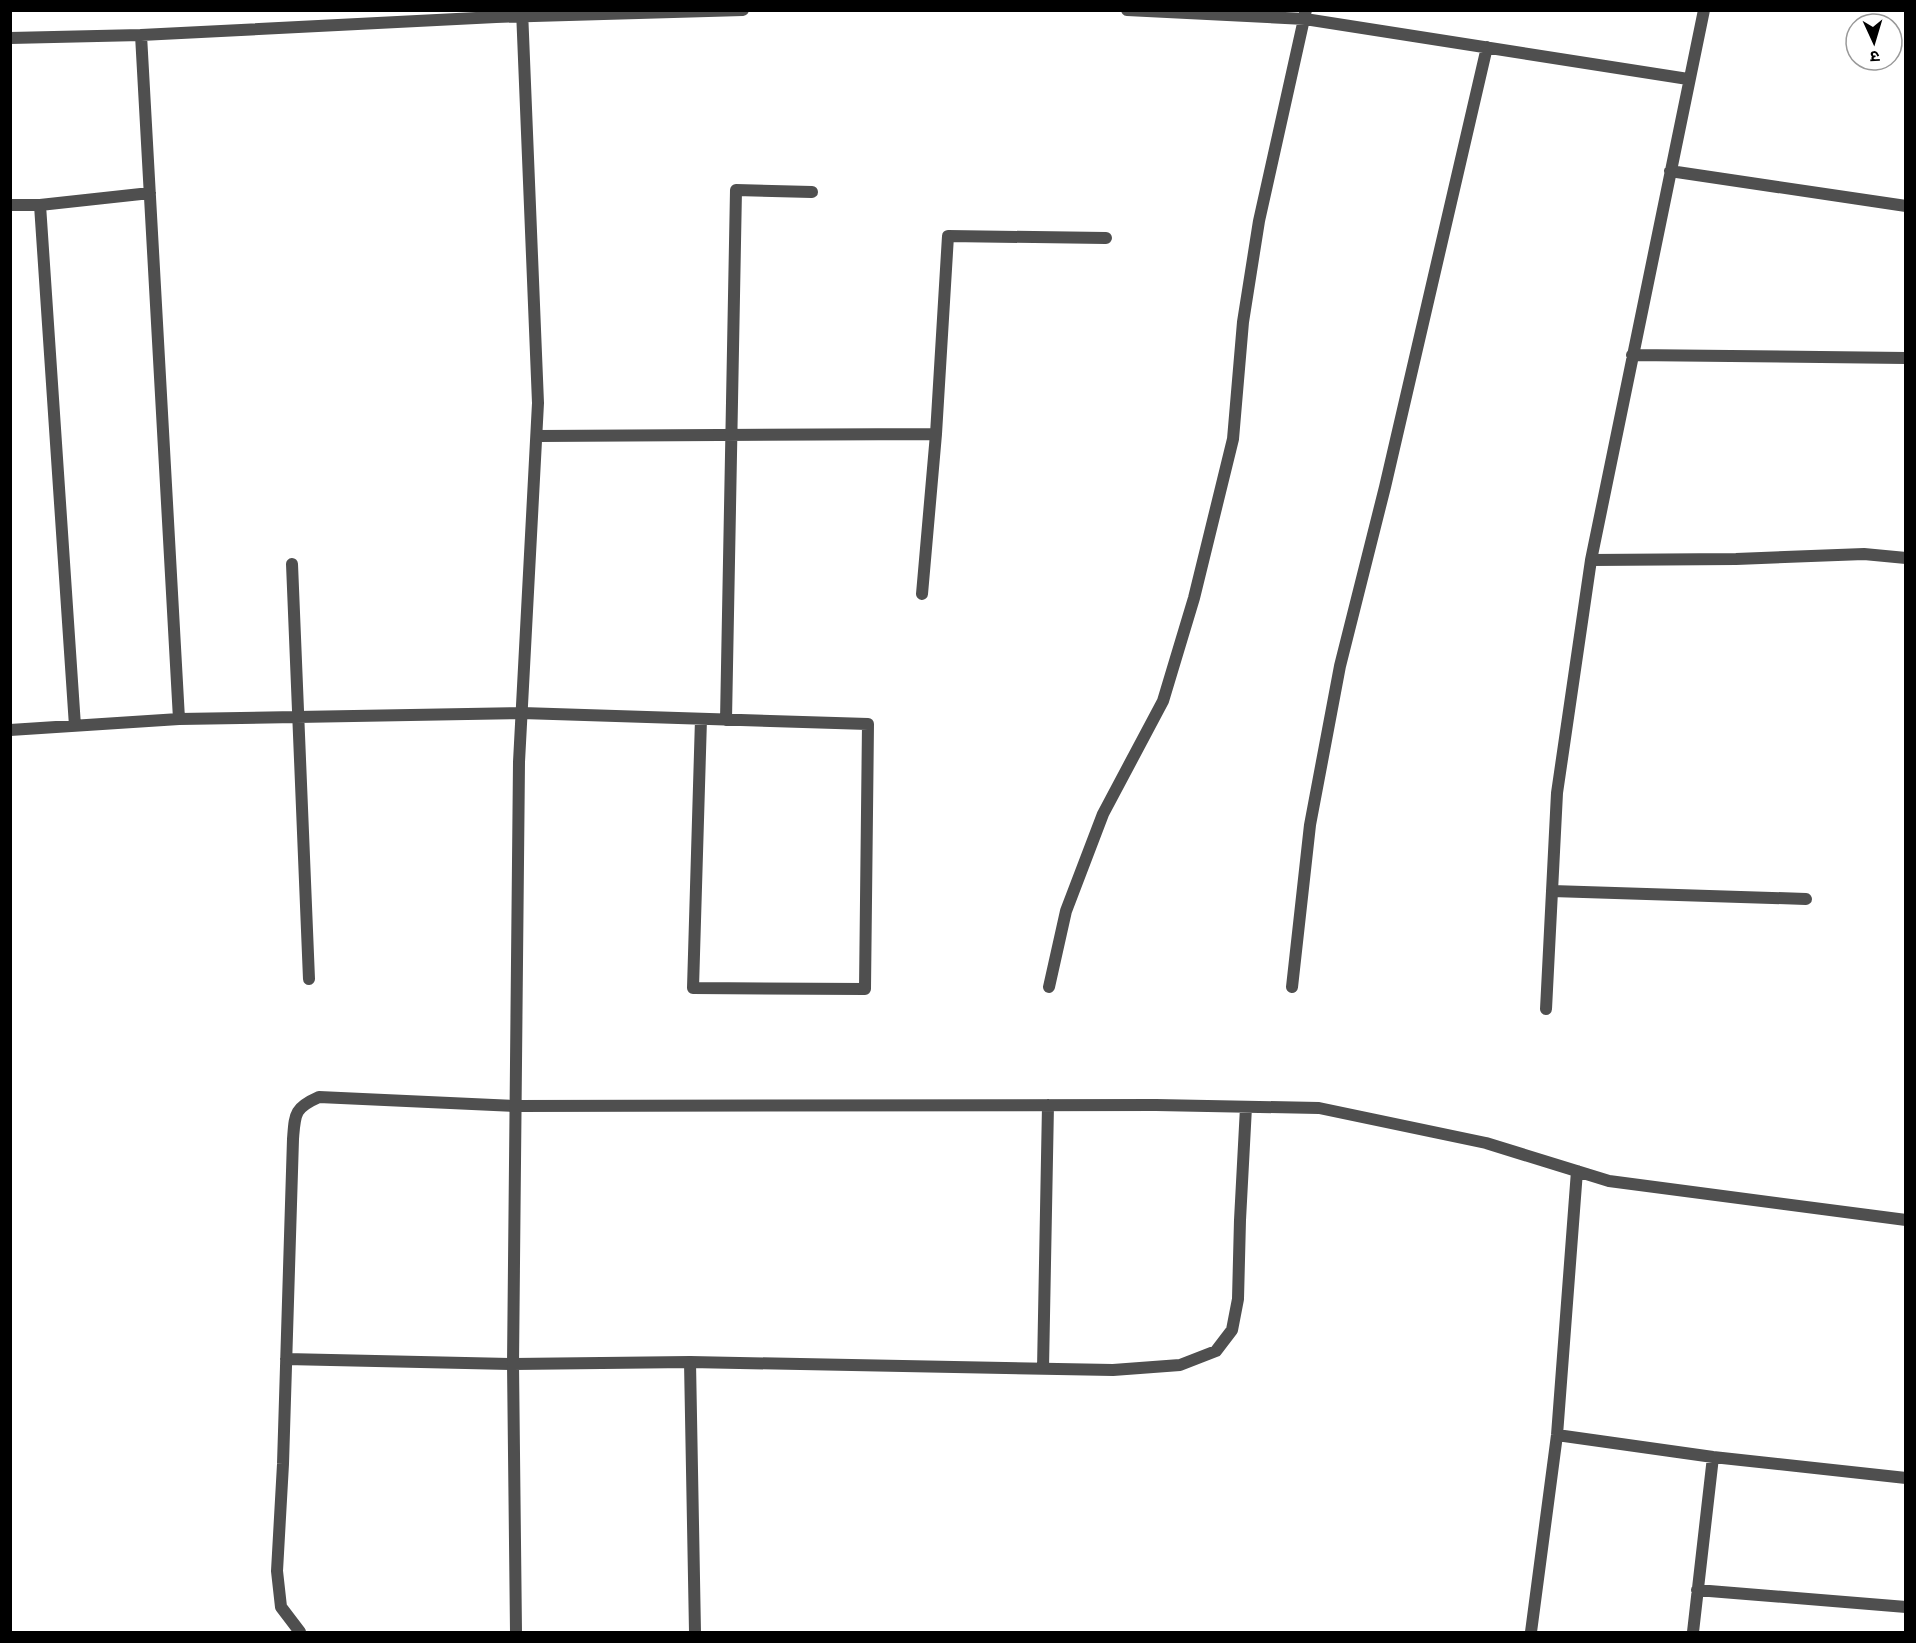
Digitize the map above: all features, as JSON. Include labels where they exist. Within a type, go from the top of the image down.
[{"type":"street","points":[[10,38],[141,35],[523,13],[743,10]]},
{"type":"street","points":[[1127,10],[1306,15],[1688,79]]},
{"type":"street","points":[[1546,1009],[1557,793],[1591,560],[1704,10]]},
{"type":"street","points":[[516,1632],[513,1364],[519,762],[538,436],[523,13]]},
{"type":"street","points":[[1048,987],[1066,911],[1103,814],[1163,701],[1194,598],[1233,440],[1243,322],[1259,221],[1306,15]]},
{"type":"street","points":[[141,35],[178,719]]},
{"type":"street","points":[[1292,987],[1311,825],[1340,666],[1385,487],[1487,46]]},
{"type":"street","points":[[1670,171],[1905,206]]},
{"type":"street","points":[[726,720],[736,190],[812,192]]},
{"type":"street","points":[[10,205],[40,205],[150,193]]},
{"type":"street","points":[[40,205],[75,726]]},
{"type":"street","points":[[922,594],[936,434],[948,236],[1106,238]]},
{"type":"street","points":[[1632,356],[1905,358]]},
{"type":"street","points":[[538,436],[936,434]]},
{"type":"street","points":[[1591,560],[1736,559],[1864,554],[1905,558]]},
{"type":"street","points":[[292,564],[309,979]]},
{"type":"street","points":[[10,730],[178,719],[522,713],[868,724],[865,989],[693,988],[701,719]]},
{"type":"street","points":[[1552,891],[1806,898]]},
{"type":"street","points":[[300,1632],[281,1607],[277,1571],[292,1139],[295,1115],[302,1104],[319,1098],[515,1106],[1048,1105],[1319,1108],[1486,1143],[1609,1181],[1905,1220]]},
{"type":"street","points":[[1044,1369],[1048,1105]]},
{"type":"street","points":[[286,1359],[513,1364],[690,1362],[1113,1370],[1180,1365],[1216,1351],[1232,1330],[1238,1299],[1246,1107]]},
{"type":"street","points":[[1531,1632],[1557,1435],[1577,1171]]},
{"type":"street","points":[[690,1362],[695,1632]]},
{"type":"street","points":[[1557,1435],[1713,1457],[1905,1478]]},
{"type":"street","points":[[1693,1632],[1713,1457]]},
{"type":"street","points":[[1697,1590],[1905,1607]]}]
